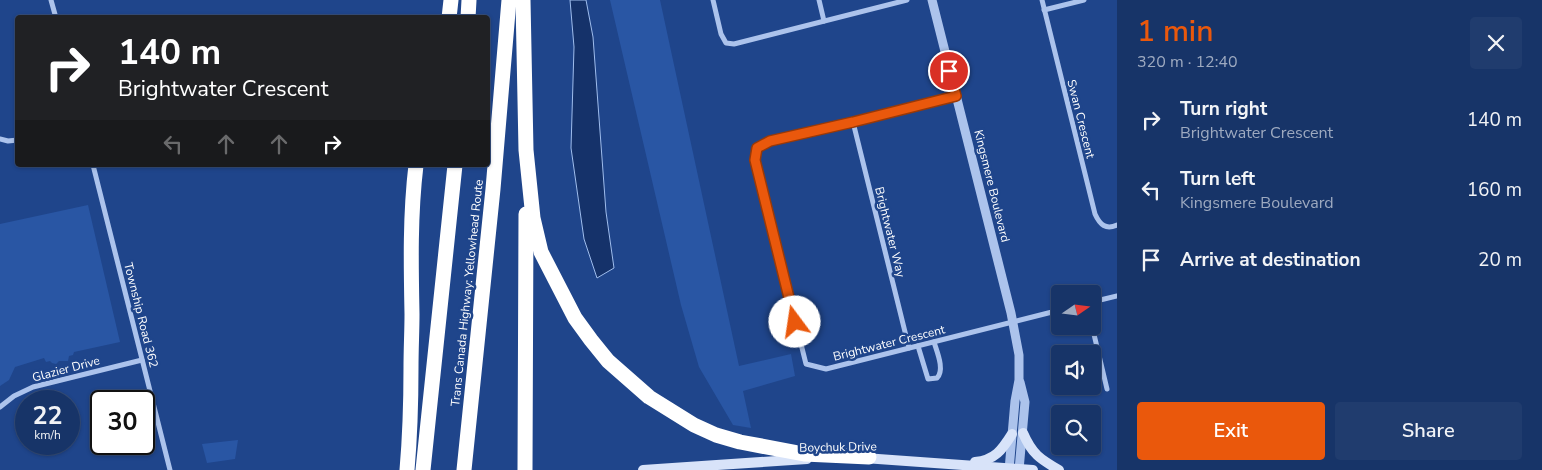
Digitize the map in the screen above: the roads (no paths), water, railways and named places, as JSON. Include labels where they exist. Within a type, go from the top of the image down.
[{"type":"highway","points":[[449,15],[451,0]]},
{"type":"highway","points":[[468,0],[468,15]]},
{"type":"highway","name":"Trans Canada Highway: Yellowhead Route","points":[[464,470],[496,160],[509,0]]},
{"type":"highway","points":[[523,0],[526,150],[525,470]]},
{"type":"highway","points":[[526,150],[533,218],[541,252],[575,318],[608,361],[629,381],[664,407],[694,425],[716,435],[740,442],[804,454],[869,458]]},
{"type":"highway","points":[[407,470],[411,427],[412,196],[416,167]]},
{"type":"highway","name":"Trans Canada Highway: Yellowhead Route","points":[[423,470],[455,167]]},
{"type":"main road","points":[[1023,433],[1033,453],[1059,470]]},
{"type":"main road","points":[[952,464],[979,462],[990,458],[1002,450],[1012,434]]},
{"type":"main road","name":"Boychuk Drive","points":[[643,470],[794,460],[869,458],[1033,470]]},
{"type":"street","points":[[51,0],[55,15]]},
{"type":"street","points":[[713,0],[721,34],[726,42],[734,44],[908,0]]},
{"type":"street","points":[[820,0],[824,21]]},
{"type":"street","name":"Kingsmere Boulevard","points":[[932,0],[1013,322],[1019,355],[1019,380],[1012,434],[1014,469]]},
{"type":"street","name":"Swan Crescent","points":[[1042,0],[1095,214],[1098,221],[1105,227],[1117,224]]},
{"type":"street","points":[[1044,10],[1084,0]]},
{"type":"street","name":"Brightwater Crescent","points":[[956,96],[770,141],[757,148],[755,160],[806,364],[826,370],[1051,312]]},
{"type":"street","name":"Brightwater Way","points":[[853,122],[909,348]]},
{"type":"street","points":[[0,140],[15,140]]},
{"type":"street","name":"Township Road 362","points":[[94,167],[170,470]]},
{"type":"street","points":[[1101,300],[1117,296]]},
{"type":"street","points":[[1094,335],[1107,389]]},
{"type":"street","points":[[918,346],[928,379],[937,378],[941,370],[934,342]]},
{"type":"street","name":"Glazier Drive","points":[[0,407],[14,396],[33,387],[142,360]]},
{"type":"street","name":"Kingsmere Boulevard","points":[[1014,469],[1023,433],[1025,402],[1019,380]]}]
